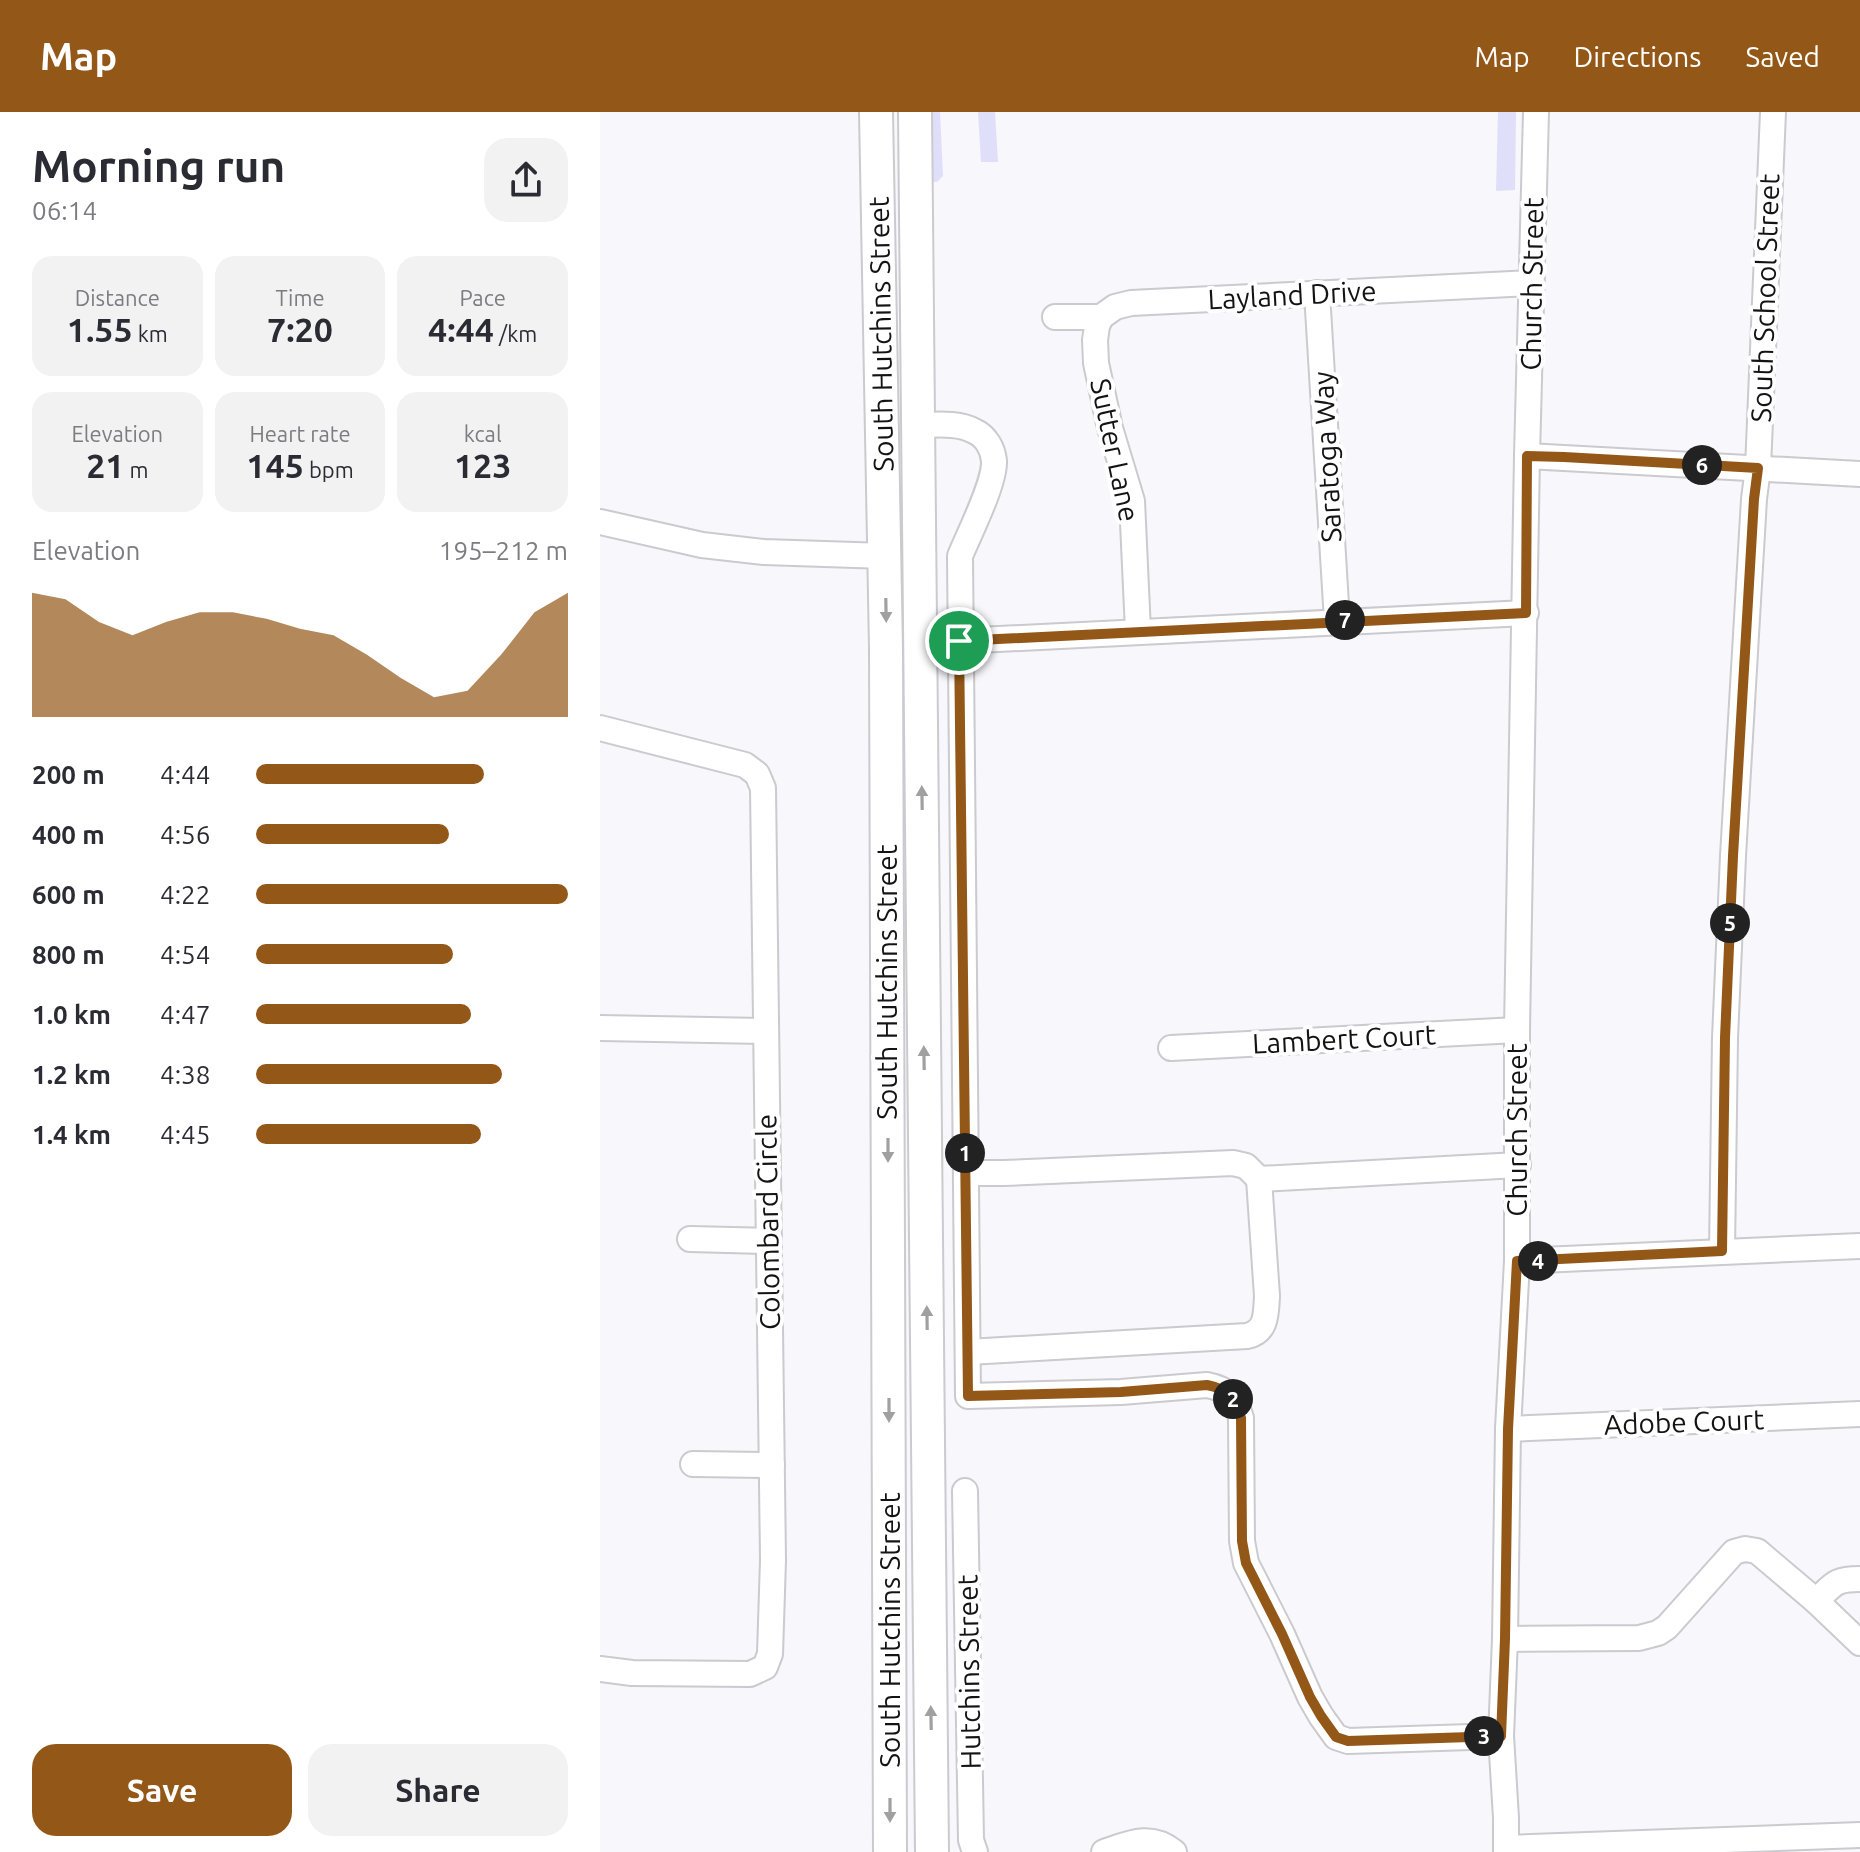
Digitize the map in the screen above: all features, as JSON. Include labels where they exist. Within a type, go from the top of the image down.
[{"type":"main road","name":"South Hutchins Street","points":[[876,112],[885,556],[890,1852]]},
{"type":"main road","name":"South Hutchins Street","points":[[915,112],[932,1852]]},
{"type":"street","name":"Church Street","points":[[1506,1850],[1501,1736],[1508,1429],[1517,1261],[1517,1030],[1536,112]]},
{"type":"street","name":"South School Street","points":[[1722,1251],[1725,1038],[1733,856],[1758,468],[1773,112]]},
{"type":"street","name":"Layland Drive","points":[[1055,317],[1101,317],[1115,307],[1131,303],[1532,283]]},
{"type":"street","name":"Saratoga Way","points":[[1317,293],[1337,621]]},
{"type":"street","name":"Sutter Lane","points":[[1101,317],[1095,340],[1096,363],[1110,428],[1132,501],[1138,631]]},
{"type":"street","points":[[918,425],[957,426],[974,431],[989,442],[994,460],[991,479],[960,556],[968,1396],[1121,1392],[1207,1385],[1221,1388],[1237,1402],[1241,1418],[1242,1541],[1246,1563],[1310,1697],[1336,1737],[1348,1741],[1501,1736]]},
{"type":"street","points":[[1527,456],[1860,474]]},
{"type":"street","points":[[601,526],[702,545],[764,552],[885,556]]},
{"type":"street","points":[[959,641],[1526,613]]},
{"type":"street","name":"Colombard Circle","points":[[600,728],[745,765],[757,774],[763,788],[773,1560],[770,1654],[765,1667],[750,1674],[632,1673],[600,1669]]},
{"type":"street","points":[[600,1028],[765,1031]]},
{"type":"street","name":"Lambert Court","points":[[1171,1048],[1517,1030]]},
{"type":"street","points":[[966,1173],[1233,1163],[1246,1166],[1259,1179],[1267,1296],[1263,1327],[1256,1334],[1247,1336],[968,1352]]},
{"type":"street","points":[[1259,1179],[1518,1165]]},
{"type":"street","points":[[690,1239],[769,1241]]},
{"type":"street","points":[[1517,1261],[1860,1246]]},
{"type":"street","name":"Adobe Court","points":[[1508,1429],[1860,1414]]},
{"type":"street","points":[[693,1464],[772,1465]]},
{"type":"street","name":"Hutchins Street","points":[[965,1491],[971,1840],[975,1852]]},
{"type":"street","points":[[1505,1639],[1639,1638],[1658,1633],[1667,1627],[1734,1552],[1745,1549],[1757,1551],[1860,1643]]},
{"type":"street","points":[[1816,1601],[1837,1581],[1860,1579]]},
{"type":"street","points":[[1506,1850],[1860,1835]]},
{"type":"street","points":[[1104,1852],[1150,1841],[1164,1844],[1174,1852]]},
{"type":"shaded area","points":[[932,112],[940,112],[943,176],[937,182],[932,182]]},
{"type":"shaded area","points":[[978,112],[995,112],[998,162],[981,162]]},
{"type":"shaded area","points":[[1498,112],[1516,112],[1515,190],[1496,191]]},
{"type":"route","points":[[1527,456],[1758,468],[1733,856],[1725,1038],[1722,1251],[1517,1261],[1508,1429],[1501,1736],[1348,1741],[1336,1737],[1310,1697],[1246,1563],[1242,1541],[1241,1418],[1237,1402],[1221,1388],[1207,1385],[1121,1392],[968,1396],[959,641],[1526,613],[1527,456]]}]
